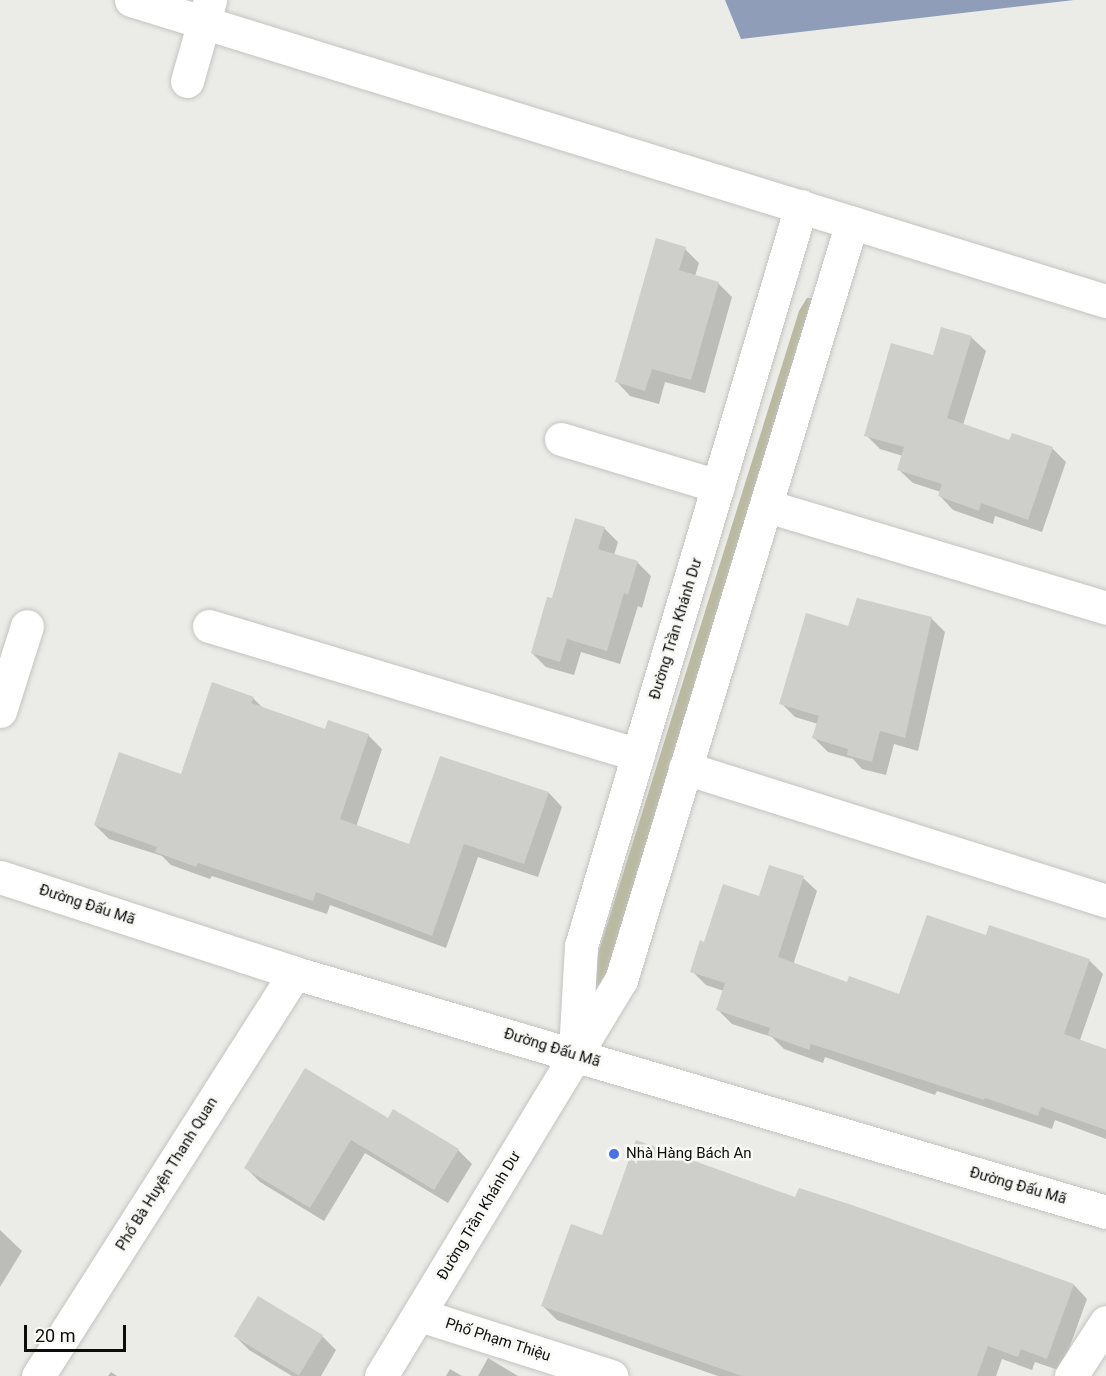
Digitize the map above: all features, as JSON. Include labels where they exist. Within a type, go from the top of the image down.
[{"type":"street","points":[[131,0],[206,11],[801,206],[1106,301]]},
{"type":"street","points":[[188,81],[206,11]]},
{"type":"street","name":"Đường Trần Khánh Dư","points":[[575,1055],[581,946],[801,206]]},
{"type":"street","name":"Đường Trần Khánh Dư","points":[[381,1376],[621,980],[852,222]]},
{"type":"street","points":[[561,439],[718,486]]},
{"type":"street","points":[[767,506],[1106,608]]},
{"type":"street","points":[[0,711],[27,626]]},
{"type":"street","points":[[209,626],[638,754]]},
{"type":"street","points":[[685,768],[1106,901]]},
{"type":"street","name":"Đường Đấu Mã","points":[[0,877],[295,973],[1106,1212]]},
{"type":"street","name":"Phố Bà Huyện Thanh Quan","points":[[38,1376],[295,973]]},
{"type":"street","name":"Phố Phạm Thiệu","points":[[420,1315],[611,1376]]},
{"type":"street","points":[[1071,1376],[1106,1322]]},
{"type":"green space","points":[[807,298],[813,298],[609,982],[601,986],[596,985],[591,976],[799,311]]},
{"type":"water","points":[[725,0],[1074,0],[741,39]]},
{"type":"building","points":[[656,238],[686,247],[679,270],[719,282],[691,380],[652,369],[645,391],[615,382]]},
{"type":"building","points":[[941,327],[972,336],[947,418],[1009,440],[1012,433],[1053,447],[1028,520],[981,503],[979,511],[938,496],[942,484],[897,470],[904,447],[864,436],[891,343],[933,355]]},
{"type":"building","points":[[575,518],[605,527],[598,549],[638,561],[628,595],[624,593],[607,651],[567,639],[560,662],[531,653],[547,597],[552,598]]},
{"type":"building","points":[[857,598],[932,617],[905,738],[880,731],[872,762],[847,755],[848,749],[812,738],[819,716],[779,704],[806,613],[848,626]]},
{"type":"building","points":[[212,682],[254,697],[251,703],[325,729],[328,720],[369,734],[340,819],[409,844],[440,756],[549,792],[524,864],[464,844],[432,936],[316,892],[313,901],[198,863],[196,867],[155,852],[157,847],[94,825],[119,752],[181,774]]},
{"type":"building","points":[[769,865],[804,876],[778,957],[847,982],[849,976],[899,994],[927,915],[986,935],[989,925],[1090,959],[1064,1034],[1106,1049],[1106,1130],[1041,1107],[1038,1116],[811,1044],[809,1050],[768,1035],[770,1028],[716,1010],[725,983],[690,972],[700,940],[704,942],[723,884],[759,896]]},
{"type":"building","points":[[305,1068],[388,1118],[393,1109],[459,1149],[434,1190],[351,1140],[310,1208],[244,1168]]},
{"type":"building","points":[[636,1140],[795,1197],[799,1188],[852,1205],[1074,1284],[1047,1359],[1021,1349],[1018,1357],[988,1346],[977,1376],[742,1376],[541,1306],[571,1224],[602,1235]]},
{"type":"building","points":[[258,1296],[323,1335],[299,1375],[234,1336]]},
{"type":"place","name":"Nhà Hàng Bách An","points":[[614,1154]]}]
